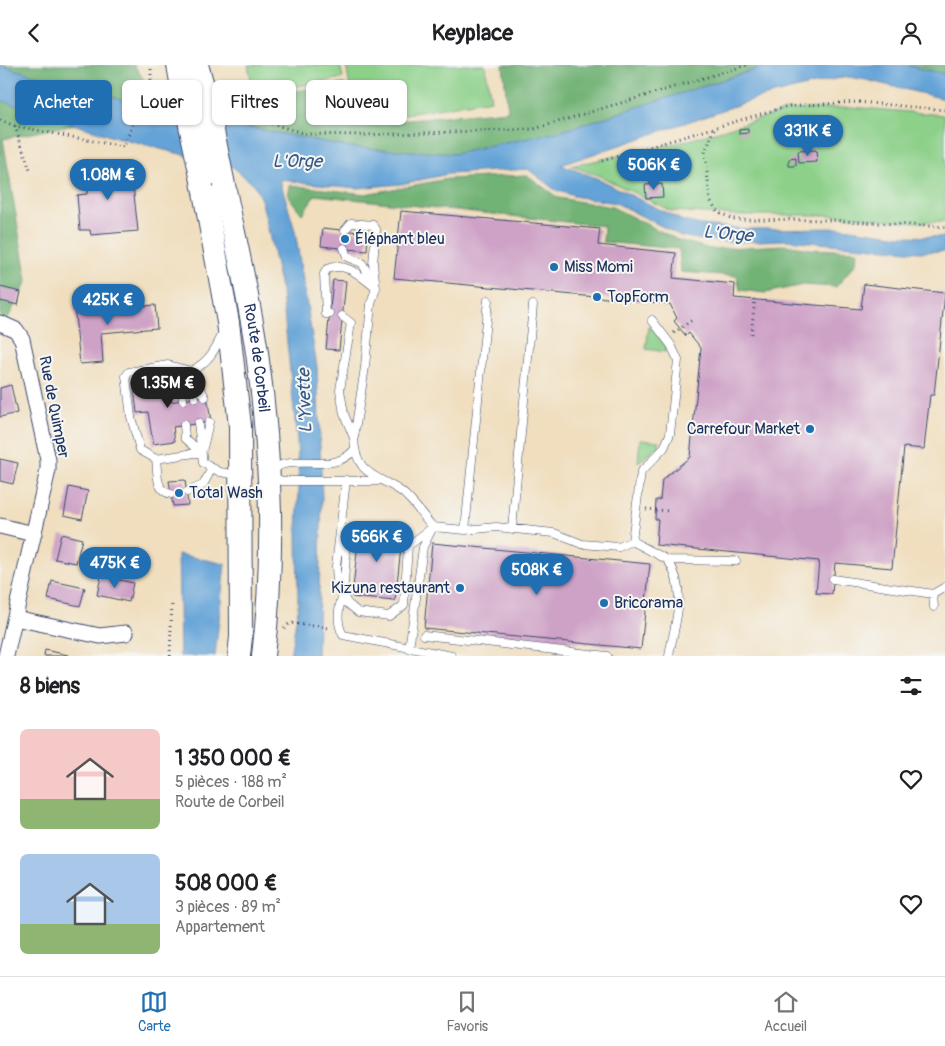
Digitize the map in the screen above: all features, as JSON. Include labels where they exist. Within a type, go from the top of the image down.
[{"type":"main road","name":"Route de Corbeil","points":[[178,65],[203,91]]},
{"type":"main road","name":"Route de Corbeil","points":[[197,65],[203,91],[240,426],[242,475],[239,656]]},
{"type":"main road","points":[[202,65],[203,91]]},
{"type":"main road","name":"Route de Corbeil","points":[[213,183],[256,351],[266,433],[269,554],[263,656]]},
{"type":"main road","points":[[242,475],[268,475]]},
{"type":"street","name":"Rue de Quimper","points":[[0,323],[16,330],[22,339],[48,460],[48,470],[6,656]]},
{"type":"street","points":[[0,526],[34,534]]},
{"type":"street","points":[[15,618],[100,636],[126,633]]},
{"type":"lane","points":[[345,230],[351,223],[373,225],[376,229],[373,264],[376,288],[371,304],[354,450],[368,475],[403,493],[432,527]]},
{"type":"lane","points":[[344,248],[347,257],[362,263],[376,288]]},
{"type":"lane","points":[[330,315],[326,314],[324,284],[324,274],[327,269],[341,266],[350,269],[376,288]]},
{"type":"lane","points":[[465,530],[488,300]]},
{"type":"lane","points":[[512,529],[533,305]]},
{"type":"lane","points":[[342,316],[351,323],[340,390],[344,414],[354,438]]},
{"type":"lane","points":[[632,541],[638,508],[641,472],[664,448],[670,435],[678,360],[666,338],[652,320]]},
{"type":"lane","points":[[182,400],[182,390],[191,371],[203,365],[213,354],[228,322]]},
{"type":"lane","points":[[201,452],[156,459],[140,450],[131,417],[126,376],[129,372],[168,365],[191,371],[206,397]]},
{"type":"lane","points":[[191,371],[195,398]]},
{"type":"lane","points":[[201,452],[209,422]]},
{"type":"lane","points":[[198,423],[203,463],[220,472],[242,475]]},
{"type":"lane","points":[[184,425],[185,438],[201,452]]},
{"type":"lane","points":[[354,450],[347,458],[335,462],[282,464],[268,475],[282,481],[382,481]]},
{"type":"lane","points":[[156,459],[159,488],[164,493],[171,494]]},
{"type":"lane","points":[[187,493],[203,485],[212,468]]},
{"type":"lane","points":[[346,480],[336,566],[337,586],[347,603],[358,612],[389,615],[404,605],[408,546],[432,527],[465,530],[496,527],[554,533],[582,543],[619,547],[632,541]]},
{"type":"lane","points":[[409,649],[423,547],[432,527]]},
{"type":"lane","points":[[632,541],[668,560],[736,561]]},
{"type":"lane","points":[[668,560],[677,573],[681,591],[669,656]]},
{"type":"lane","points":[[833,579],[933,594],[945,587]]},
{"type":"lane","points":[[933,594],[934,607]]},
{"type":"lane","points":[[343,595],[338,607],[339,628],[344,635],[452,656]]},
{"type":"lane","points":[[424,635],[607,656]]},
{"type":"path","points":[[0,120],[15,126],[124,147],[144,95],[151,84],[151,65]]},
{"type":"path","points":[[274,125],[306,134],[365,135],[534,129],[747,65]]},
{"type":"path","points":[[203,91],[230,96],[280,127]]},
{"type":"path","points":[[602,161],[788,106],[858,103],[945,110]]},
{"type":"path","points":[[15,126],[30,170]]},
{"type":"path","points":[[715,128],[705,152],[710,200],[717,211],[732,219],[829,220],[945,227]]},
{"type":"path","points":[[751,334],[755,299]]},
{"type":"path","points":[[666,338],[692,320]]},
{"type":"path","points":[[638,508],[669,511]]},
{"type":"path","points":[[170,656],[172,601]]},
{"type":"path","points":[[290,623],[326,628]]},
{"type":"green space","points":[[0,65],[134,65],[144,80],[122,80],[122,114],[112,116],[112,80],[15,80],[15,125],[70,125],[3,139],[27,281],[5,324],[0,323]]},
{"type":"green space","points":[[248,65],[340,65],[343,78],[306,80],[306,85],[296,86],[296,80],[251,80]]},
{"type":"green space","points":[[346,65],[485,65],[491,100],[407,114],[407,80],[349,80]]},
{"type":"green space","points":[[503,65],[770,65],[562,131],[454,154],[350,147],[237,125],[296,125],[296,91],[306,89],[306,125],[407,125],[407,120],[508,111]]},
{"type":"green space","points":[[904,65],[945,65],[945,74]]},
{"type":"green space","points":[[850,107],[945,115],[945,222],[915,222],[832,215],[736,215],[671,211],[600,176],[571,166],[686,141],[787,110]]},
{"type":"green space","points":[[527,175],[558,198],[612,207],[678,240],[710,249],[785,245],[809,249],[857,251],[856,264],[836,287],[803,285],[765,293],[740,290],[737,276],[681,272],[679,249],[603,242],[604,226],[315,195],[302,214],[288,196],[290,185],[365,194],[448,179]]},
{"type":"green space","points":[[649,326],[666,346],[665,352],[646,349]]},
{"type":"green space","points":[[640,439],[659,441],[659,447],[638,462]]},
{"type":"water","name":"L'Orge","points":[[0,65],[51,80],[15,80],[15,105],[0,100]]},
{"type":"water","name":"L'Orge","points":[[770,65],[904,65],[945,74],[945,99],[866,80],[849,77],[835,79],[758,98],[561,165],[596,178],[683,221],[701,225],[747,229],[842,228],[900,236],[945,237],[945,251],[919,252],[786,240],[728,242],[681,236],[616,203],[573,196],[555,190],[528,169],[448,174],[401,184],[357,188],[280,180],[295,231],[317,367],[322,497],[317,656],[290,656],[298,608],[297,530],[299,489],[297,440],[282,293],[262,202],[254,185],[233,167],[116,138],[76,125],[112,125],[112,96],[122,100],[122,125],[202,125],[202,117],[212,119],[212,125],[238,125],[350,147],[454,154],[562,131]]},
{"type":"water","points":[[178,554],[225,564],[215,656],[180,656]]},
{"type":"building","points":[[748,129],[748,133],[739,134],[739,130]]},
{"type":"building","points":[[816,150],[817,162],[799,163],[798,151]]},
{"type":"building","points":[[676,151],[683,151],[683,165],[676,165]]},
{"type":"building","points":[[796,158],[796,166],[789,166],[789,159]]},
{"type":"building","points":[[125,163],[126,177],[132,176],[138,231],[91,235],[90,230],[80,230],[77,195],[87,194],[87,167]]},
{"type":"building","points":[[662,184],[663,197],[646,198],[645,185]]},
{"type":"building","name":"Carrefour Market","points":[[401,211],[600,229],[598,245],[676,253],[673,278],[735,284],[734,298],[861,309],[864,284],[945,293],[934,395],[930,395],[924,449],[904,447],[892,568],[835,563],[832,594],[816,593],[819,561],[656,545],[658,519],[655,519],[656,500],[660,500],[662,480],[690,457],[701,348],[689,333],[686,336],[674,321],[677,318],[670,304],[394,278]]},
{"type":"building","name":"Éléphant bleu","points":[[323,228],[368,233],[367,251],[321,246]]},
{"type":"building","points":[[333,280],[346,281],[339,350],[326,349]]},
{"type":"building","points":[[0,287],[21,292],[18,305],[0,301]]},
{"type":"building","points":[[99,303],[99,310],[155,305],[157,328],[101,333],[103,362],[80,364],[74,305]]},
{"type":"building","points":[[166,376],[170,402],[207,396],[211,422],[173,427],[175,441],[153,444],[148,412],[137,413],[133,381]]},
{"type":"building","points":[[11,385],[17,413],[0,417],[0,388]]},
{"type":"building","points":[[0,459],[18,463],[13,484],[0,481]]},
{"type":"building","name":"Total Wash","points":[[185,480],[188,505],[173,506],[169,481]]},
{"type":"building","points":[[69,487],[88,491],[82,519],[64,515]]},
{"type":"building","points":[[360,524],[396,528],[395,538],[402,539],[395,601],[352,597]]},
{"type":"building","points":[[61,534],[82,539],[76,563],[55,559]]},
{"type":"building","points":[[432,543],[650,564],[641,649],[424,628]]},
{"type":"building","points":[[101,576],[133,583],[129,602],[97,595]]},
{"type":"building","points":[[52,581],[85,588],[80,606],[48,599]]},
{"type":"building","points":[[45,650],[68,655],[68,656],[44,656]]},
{"type":"place","name":"Éléphant bleu","points":[[345,239]]},
{"type":"place","name":"Miss Momi","points":[[554,267]]},
{"type":"place","name":"TopForm","points":[[597,297]]},
{"type":"place","name":"Carrefour Market","points":[[810,429]]},
{"type":"place","name":"Total Wash","points":[[179,493]]},
{"type":"place","name":"Kizuna restaurant","points":[[460,588]]},
{"type":"place","name":"Bricorama","points":[[604,603]]},
{"type":"water label","name":"L'Yvette","points":[[305,401]]}]
